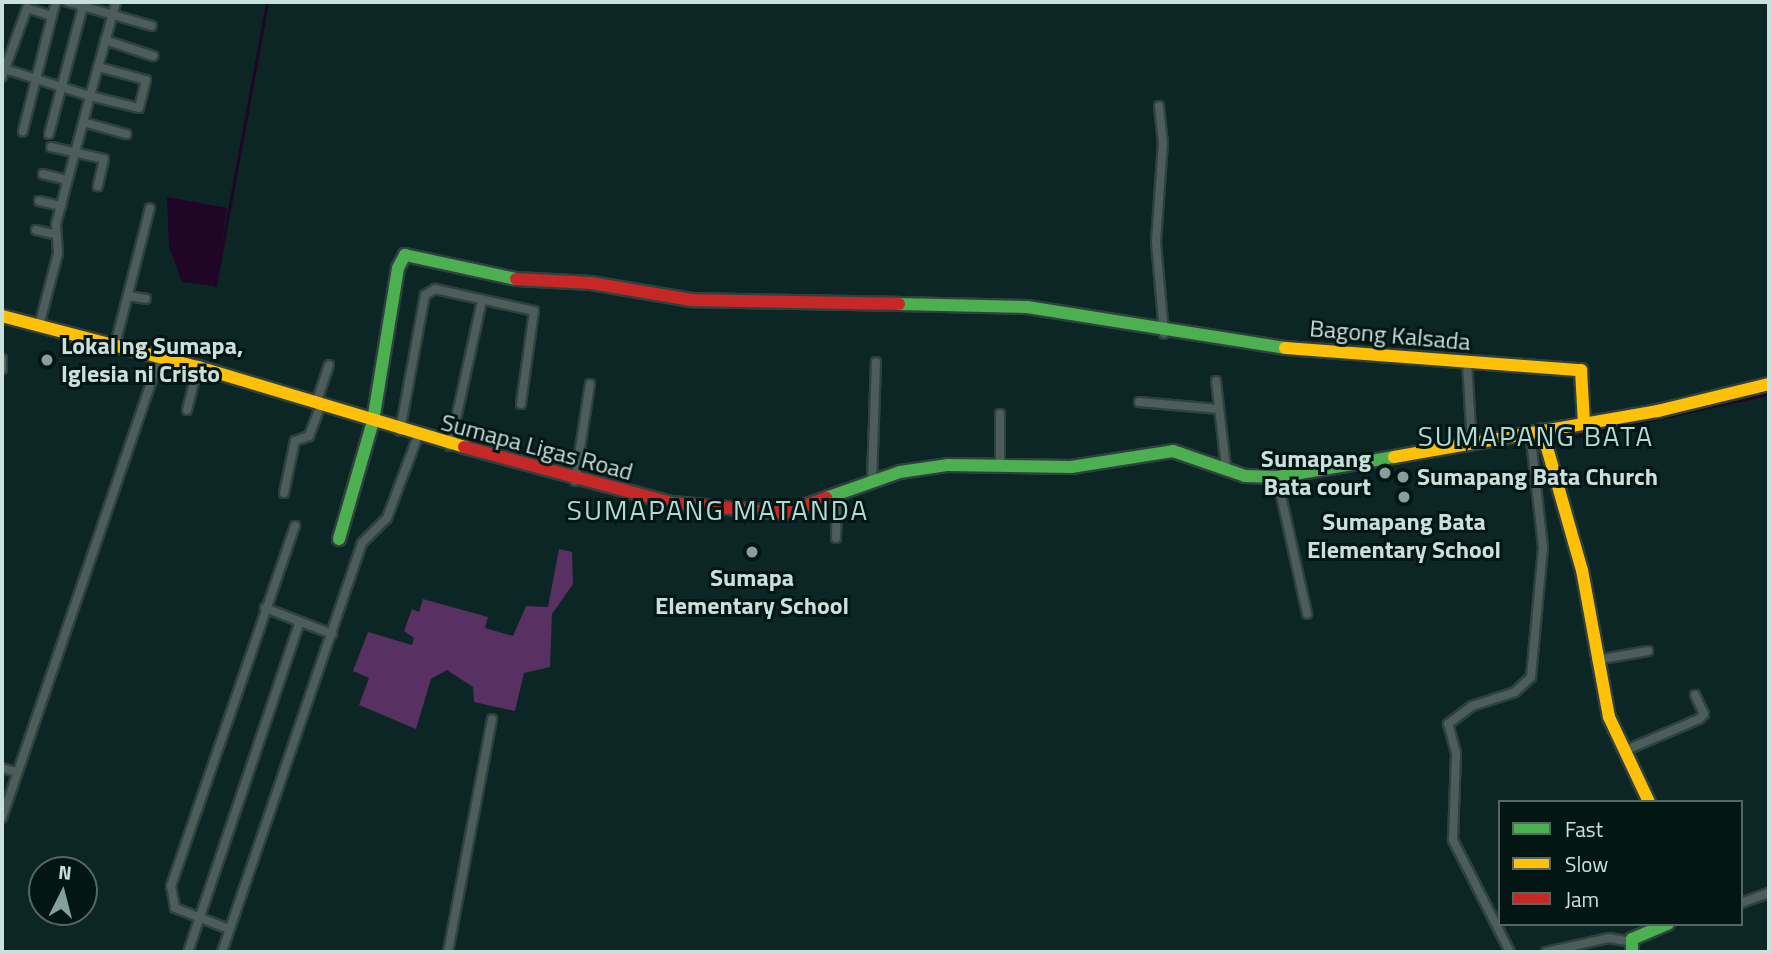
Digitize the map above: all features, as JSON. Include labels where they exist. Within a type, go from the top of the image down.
[{"type":"street","points":[[23,131],[56,2]]},
{"type":"street","points":[[68,2],[152,26]]},
{"type":"street","points":[[39,326],[57,260],[54,234],[66,180],[116,2]]},
{"type":"street","points":[[49,134],[83,6]]},
{"type":"street","points":[[52,16],[27,8],[3,71],[139,108],[146,80],[98,67]]},
{"type":"street","points":[[105,40],[153,57]]},
{"type":"street","points":[[1159,106],[1163,142],[1156,242],[1164,334]]},
{"type":"street","points":[[83,122],[126,134]]},
{"type":"street","points":[[51,147],[104,159],[98,186]]},
{"type":"street","points":[[43,174],[66,180]]},
{"type":"street","points":[[39,201],[61,206]]},
{"type":"street","points":[[115,345],[150,208]]},
{"type":"street","points":[[36,230],[54,234]]},
{"type":"street","name":"Bagong Kalsada","points":[[373,421],[398,268],[405,256],[525,281],[591,283],[692,300],[1027,307],[1164,334],[1238,345],[1581,370],[1584,424]]},
{"type":"street","points":[[400,431],[425,295],[435,289],[534,311],[521,404]]},
{"type":"street","points":[[128,296],[146,299]]},
{"type":"street","points":[[450,446],[482,300]]},
{"type":"street","name":"Sumapa Ligas Road","points":[[2,316],[198,367],[319,403],[400,431],[575,481],[673,503],[756,513],[784,513],[872,481],[927,467],[1090,466],[1174,451],[1256,478],[1277,477],[1584,424],[1769,384]]},
{"type":"street","points":[[2,818],[160,357]]},
{"type":"street","points":[[2,359],[2,369]]},
{"type":"street","points":[[872,481],[876,362]]},
{"type":"street","points":[[1467,362],[1472,445]]},
{"type":"street","points":[[284,493],[295,442],[309,436],[329,365]]},
{"type":"street","points":[[187,410],[198,367]]},
{"type":"street","points":[[1216,381],[1226,468]]},
{"type":"street","points":[[575,481],[590,384]]},
{"type":"street","points":[[1139,402],[1219,409]]},
{"type":"street","points":[[1000,414],[1000,466]]},
{"type":"street","points":[[338,539],[373,421]]},
{"type":"street","points":[[1536,431],[1582,570],[1596,660],[1609,717],[1648,800]]},
{"type":"street","points":[[1510,952],[1453,840],[1455,753],[1448,724],[1472,706],[1515,692],[1531,677],[1543,547],[1536,431]]},
{"type":"street","points":[[222,952],[362,543],[387,518],[418,436]]},
{"type":"street","points":[[1277,477],[1307,614]]},
{"type":"street","points":[[836,538],[837,495]]},
{"type":"street","points":[[229,929],[200,919],[170,902],[171,886],[295,526]]},
{"type":"street","points":[[265,608],[332,634]]},
{"type":"street","points":[[188,952],[300,622]]},
{"type":"street","points":[[1596,660],[1648,651]]},
{"type":"street","points":[[1624,751],[1699,719],[1704,714],[1695,695]]},
{"type":"street","points":[[448,952],[492,719]]},
{"type":"street","points":[[2,768],[16,772]]},
{"type":"street","points":[[1743,902],[1769,893]]},
{"type":"street","points":[[1546,952],[1609,938],[1632,947],[1649,930],[1662,926]]},
{"type":"shaded area","points":[[167,197],[227,208],[215,286],[182,282],[169,246]]},
{"type":"shaded area","points":[[559,549],[572,552],[573,584],[552,614],[550,667],[524,673],[515,711],[474,702],[473,687],[447,670],[431,679],[416,729],[359,705],[369,678],[353,671],[368,632],[412,645],[414,638],[404,631],[412,609],[419,612],[423,599],[488,617],[485,628],[513,636],[526,606],[548,607]]},
{"type":"waterway","points":[[215,286],[267,2]]},
{"type":"waterway","points":[[1550,442],[1769,394]]},
{"type":"traffic: fast","points":[[339,539],[373,421],[398,268],[405,255],[516,279]]},
{"type":"traffic: fast","points":[[899,304],[1027,307],[1285,348]]},
{"type":"traffic: fast","points":[[826,498],[900,472],[948,465],[1071,467],[1173,451],[1245,476],[1277,477],[1394,457]]},
{"type":"traffic: fast","points":[[1632,952],[1632,939],[1663,926]]},
{"type":"traffic: slow","points":[[2,316],[198,367],[464,447]]},
{"type":"traffic: slow","points":[[1285,348],[1581,370],[1584,424]]},
{"type":"traffic: slow","points":[[1394,457],[1658,411],[1769,384]]},
{"type":"traffic: slow","points":[[1542,430],[1582,570],[1609,717],[1648,800]]},
{"type":"traffic: jam","points":[[516,279],[591,283],[692,300],[899,304]]},
{"type":"traffic: jam","points":[[464,447],[672,503],[784,513],[826,498]]},
{"type":"place","name":"Lokal ng Sumapa, Iglesia ni Cristo","points":[[47,360]]},
{"type":"place","name":"Sumapang Bata court","points":[[1385,473]]},
{"type":"place","name":"Sumapang Bata Church","points":[[1403,477]]},
{"type":"place","name":"Sumapang Bata Elementary School","points":[[1404,497]]},
{"type":"place","name":"Sumapa Elementary School","points":[[752,552]]},
{"type":"district","name":"SUMAPANG BATA","points":[[1536,436]]},
{"type":"district","name":"SUMAPANG MATANDA","points":[[718,510]]}]
